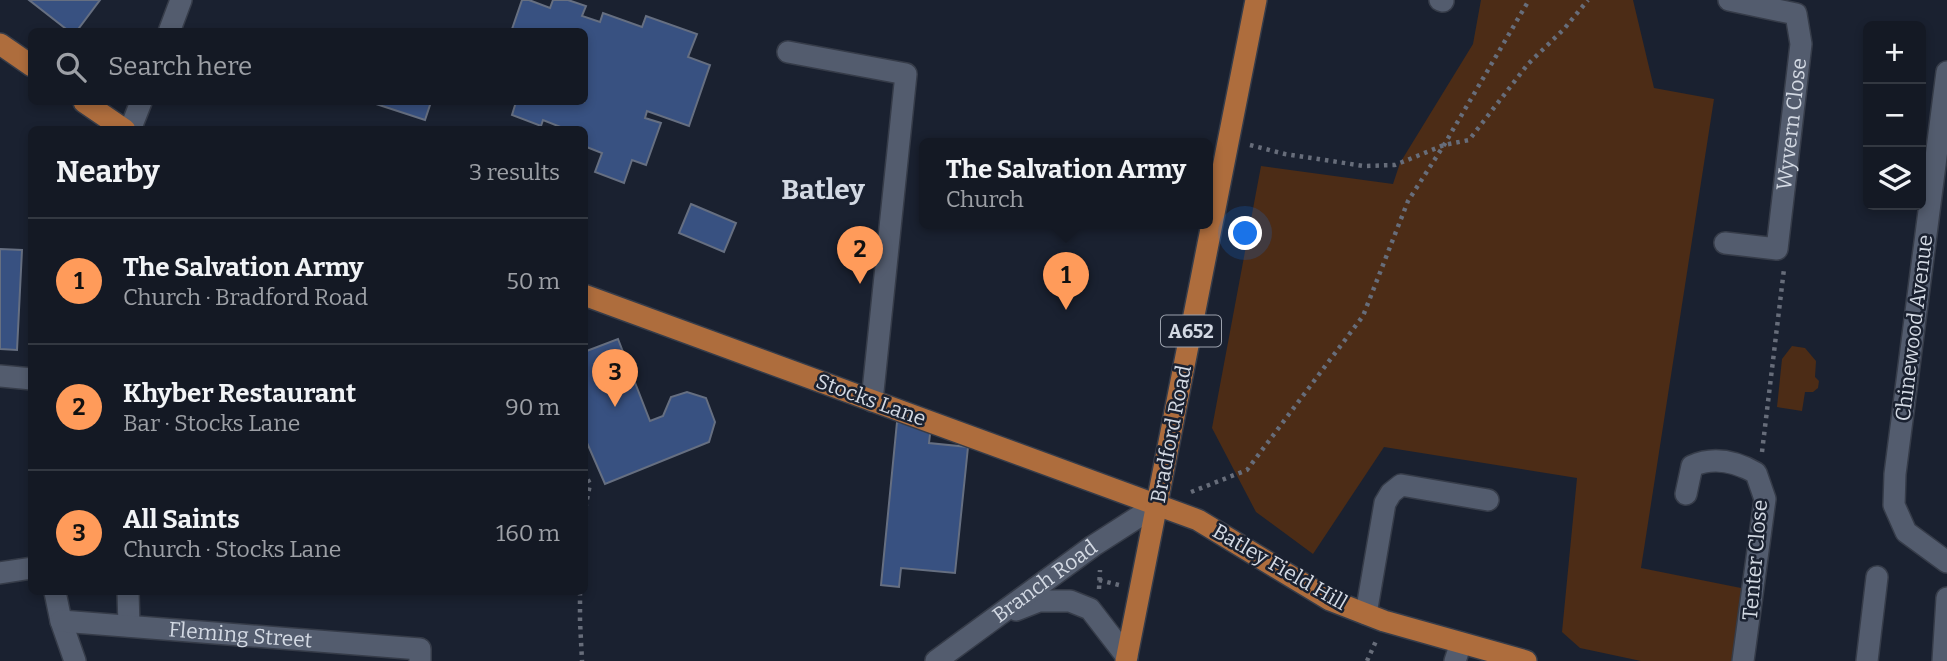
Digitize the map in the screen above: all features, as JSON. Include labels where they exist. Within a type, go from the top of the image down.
[{"type":"main road","name":"Bradford Road","points":[[1213,220],[1256,0]]},
{"type":"main road","points":[[0,44],[28,62]]},
{"type":"main road","points":[[89,105],[122,126]]},
{"type":"main road","name":"Bradford Road","points":[[1126,659],[1211,229]]},
{"type":"main road","name":"Stocks Lane","points":[[588,296],[1157,505]]},
{"type":"main road","name":"Batley Field Hill","points":[[1157,505],[1198,520],[1330,600],[1458,652],[1526,661]]},
{"type":"street","points":[[170,28],[181,0]]},
{"type":"street","name":"Wyvern Close","points":[[1729,0],[1796,14],[1801,44],[1777,249]]},
{"type":"street","points":[[788,52],[906,74],[872,401]]},
{"type":"street","name":"Chinewood Avenue","points":[[1947,72],[1895,474],[1894,505],[1906,532],[1947,562]]},
{"type":"street","points":[[130,126],[140,105]]},
{"type":"street","points":[[1725,243],[1777,249]]},
{"type":"street","points":[[0,376],[28,379]]},
{"type":"street","name":"Tenter Close","points":[[1686,494],[1692,466],[1706,459],[1741,464],[1756,473],[1765,499],[1743,661]]},
{"type":"street","points":[[1366,614],[1385,503],[1391,493],[1401,485],[1488,500]]},
{"type":"street","name":"Branch Road","points":[[936,661],[1093,546],[1157,505]]},
{"type":"street","points":[[0,573],[28,569]]},
{"type":"street","points":[[1867,661],[1877,577]]},
{"type":"street","points":[[56,595],[61,621],[75,661]]},
{"type":"street","points":[[128,595],[128,626]]},
{"type":"street","points":[[1943,661],[1947,598]]},
{"type":"street","points":[[992,619],[1040,601],[1070,601],[1090,609],[1126,659]]},
{"type":"street","name":"Fleming Street","points":[[61,621],[420,655]]},
{"type":"path","points":[[1157,505],[1247,470],[1363,316],[1408,201],[1529,0]]},
{"type":"path","points":[[1229,139],[1285,154],[1364,166],[1395,165],[1444,145],[1469,140],[1528,64],[1564,29],[1588,0]]},
{"type":"path","points":[[1756,473],[1761,461],[1785,263],[1777,249]]},
{"type":"path","points":[[1090,609],[1098,595],[1100,567],[1093,546]]},
{"type":"path","points":[[580,595],[582,661]]},
{"type":"shaded area","points":[[1481,0],[1633,0],[1654,88],[1714,99],[1641,568],[1746,589],[1734,661],[1641,661],[1580,648],[1562,632],[1577,478],[1384,447],[1313,554],[1256,512],[1212,428],[1261,166],[1393,184],[1400,163],[1473,44]]},
{"type":"shaded area","points":[[1792,346],[1805,348],[1816,361],[1815,377],[1819,381],[1818,388],[1813,392],[1805,392],[1802,411],[1777,407],[1782,359]]},
{"type":"building","points":[[29,0],[100,0],[79,28],[65,28]]},
{"type":"building","points":[[522,0],[550,8],[553,0],[568,0],[586,6],[582,16],[600,22],[603,13],[642,27],[646,16],[697,34],[688,57],[710,65],[689,126],[647,111],[645,118],[661,123],[646,165],[632,160],[624,183],[595,172],[602,153],[588,148],[588,126],[558,126],[543,120],[541,126],[512,115],[515,105],[588,105],[588,28],[512,28]]},
{"type":"building","points":[[379,105],[430,105],[425,120]]},
{"type":"building","points":[[691,204],[736,223],[724,252],[679,233]]},
{"type":"building","points":[[0,249],[22,250],[17,350],[0,349]]},
{"type":"building","points":[[618,339],[650,421],[663,416],[671,397],[687,392],[706,398],[715,422],[709,442],[605,484],[588,445],[588,350]]},
{"type":"building","points":[[897,422],[931,426],[929,443],[968,447],[955,573],[901,568],[899,587],[881,585]]},
{"type":"place","name":"Khyber Restaurant","points":[[860,284]]},
{"type":"place","name":"The Salvation Army","points":[[1066,310]]},
{"type":"place","name":"All Saints","points":[[615,407]]},
{"type":"district","name":"Batley","points":[[823,189]]}]
